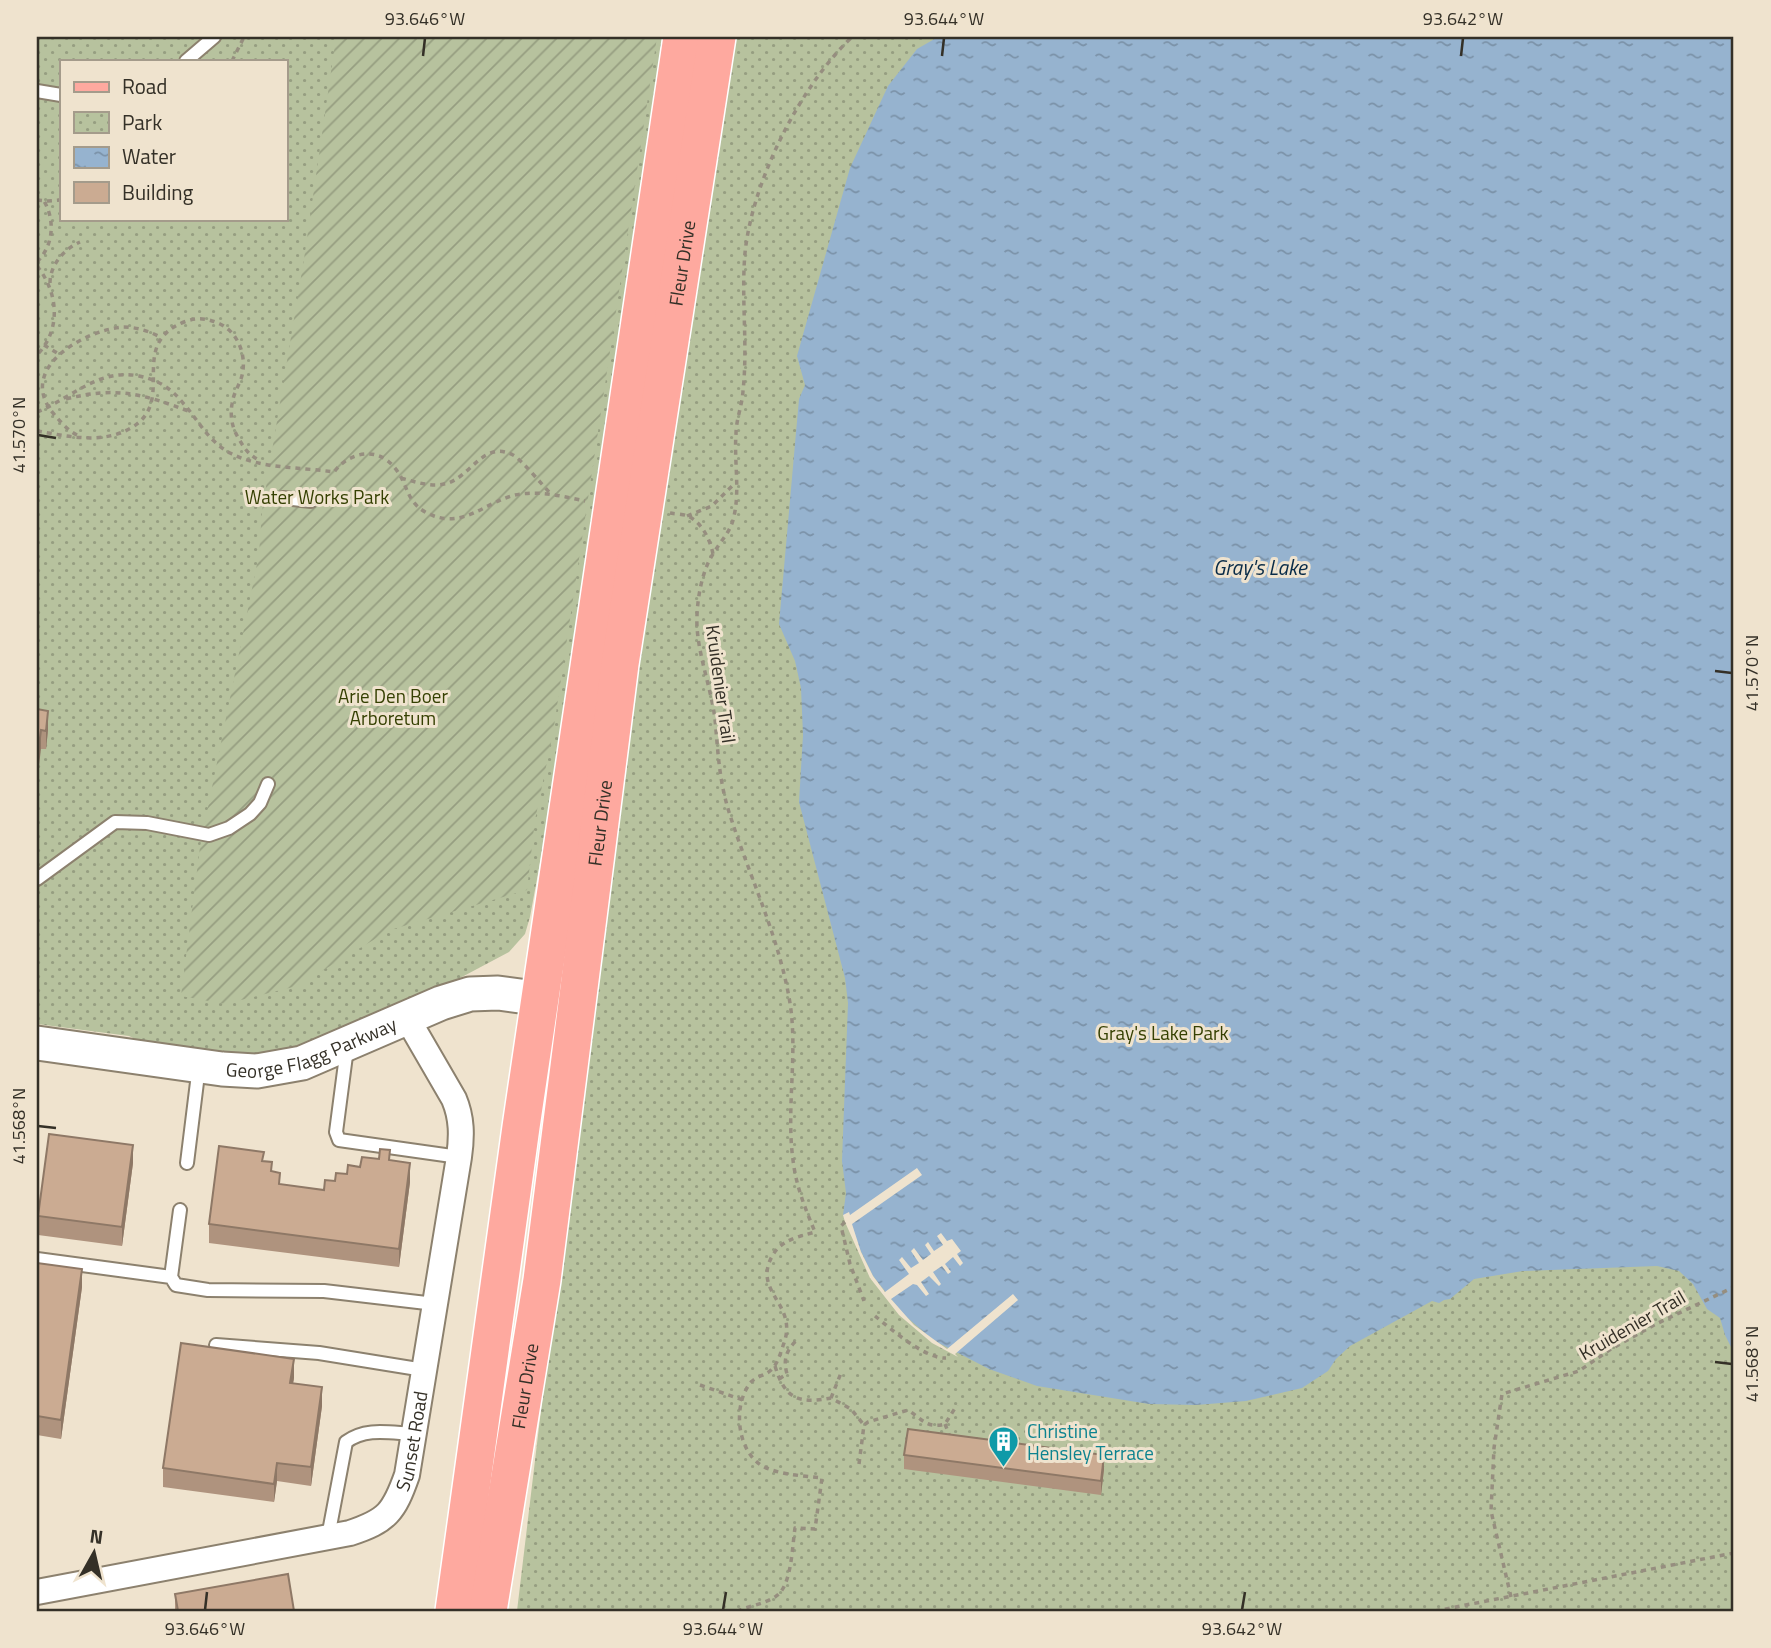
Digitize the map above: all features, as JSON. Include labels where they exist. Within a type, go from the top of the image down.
[{"type":"main road","name":"Fleur Drive","points":[[454,1611],[540,999],[682,37]]},
{"type":"main road","name":"Fleur Drive","points":[[488,1611],[542,1280],[620,664],[717,37]]},
{"type":"street","name":"George Flagg Parkway","points":[[37,1043],[199,1066],[257,1070],[302,1063],[470,993],[498,993],[578,1003]]},
{"type":"street","name":"Sunset Road","points":[[37,1592],[328,1537],[373,1526],[388,1514],[399,1497],[407,1475],[414,1434],[462,1128],[460,1112],[407,1018]]},
{"type":"lane","points":[[187,60],[214,37]]},
{"type":"lane","points":[[37,92],[60,95]]},
{"type":"lane","points":[[283,498],[311,501]]},
{"type":"lane","points":[[37,879],[115,822],[147,823],[209,835],[229,828],[255,809],[268,784]]},
{"type":"lane","points":[[347,1045],[336,1132],[339,1140],[459,1157]]},
{"type":"lane","points":[[187,1163],[199,1066]]},
{"type":"lane","points":[[180,1210],[171,1277],[176,1285],[208,1290],[324,1291],[435,1304]]},
{"type":"lane","points":[[37,1259],[171,1277]]},
{"type":"lane","points":[[216,1345],[319,1353],[424,1370]]},
{"type":"lane","points":[[328,1537],[346,1442],[356,1435],[368,1432],[414,1434]]},
{"type":"path","points":[[232,60],[244,37]]},
{"type":"path","name":"Kruidenier Trail","points":[[775,1366],[785,1340],[786,1324],[785,1312],[766,1280],[767,1268],[773,1252],[782,1244],[815,1232],[799,1195],[792,1157],[791,1008],[784,971],[765,908],[729,813],[719,775],[715,719],[697,629],[702,583],[713,554],[723,543],[734,517],[736,432],[743,391],[745,350],[743,303],[746,250],[753,219],[763,181],[780,137],[810,88],[841,47],[852,37]]},
{"type":"path","points":[[37,200],[60,200]]},
{"type":"path","points":[[44,201],[50,213],[51,236],[37,264],[50,288]]},
{"type":"path","points":[[37,355],[54,323],[55,308],[50,277],[54,266],[67,250],[80,242]]},
{"type":"path","points":[[37,431],[97,439],[130,429],[144,416],[152,398],[153,357],[160,337],[176,325],[194,318],[212,320],[227,327],[242,350],[242,377],[232,400],[231,419],[234,430],[250,456],[268,464]]},
{"type":"path","points":[[81,437],[63,424],[49,407],[44,391],[47,369],[58,354],[85,339],[122,327],[136,328],[160,337]]},
{"type":"path","points":[[44,345],[58,354]]},
{"type":"path","points":[[37,412],[61,401],[90,382],[121,373],[154,379],[167,387],[210,438],[239,458],[334,472],[349,458],[368,453],[386,460],[394,466],[405,491],[420,508],[430,514],[452,519],[475,514],[515,495],[551,494],[584,501]]},
{"type":"path","points":[[61,401],[104,391],[122,392],[152,398],[191,413]]},
{"type":"path","points":[[401,478],[438,485],[448,483],[458,479],[486,454],[505,453],[519,459],[551,494]]},
{"type":"path","points":[[687,516],[712,506],[736,483]]},
{"type":"path","points":[[670,513],[687,516],[704,531],[713,554]]},
{"type":"path","points":[[845,1222],[841,1226],[843,1239],[864,1301]]},
{"type":"path","name":"Kruidenier Trail","points":[[1511,1597],[1491,1511],[1494,1448],[1502,1394],[1580,1371],[1611,1349],[1656,1324],[1734,1287]]},
{"type":"path","points":[[875,1316],[931,1355],[946,1358]]},
{"type":"path","points":[[779,1378],[787,1374],[785,1357],[797,1340]]},
{"type":"path","points":[[775,1366],[779,1378],[790,1394],[799,1400],[831,1398],[851,1409],[864,1425],[859,1464]]},
{"type":"path","points":[[737,1611],[774,1598],[784,1590],[789,1575],[795,1528],[815,1529],[822,1478],[769,1470],[759,1464],[740,1434],[743,1400],[751,1382],[769,1373],[775,1366]]},
{"type":"path","points":[[831,1398],[841,1373]]},
{"type":"path","points":[[700,1385],[743,1400]]},
{"type":"path","points":[[951,1443],[945,1424],[957,1405]]},
{"type":"path","points":[[864,1425],[903,1410],[908,1410],[929,1426],[945,1424]]},
{"type":"path","points":[[1435,1611],[1734,1553]]},
{"type":"green space","name":"Water Works Park","points":[[37,37],[670,37],[555,781],[525,934],[509,952],[347,1038],[244,1062],[150,1046],[129,1036],[37,1024]]},
{"type":"green space","name":"Arie Den Boer Arboretum","points":[[336,37],[657,37],[553,733],[535,820],[527,890],[390,930],[297,986],[225,1004],[181,996],[200,847],[259,554],[262,511],[304,259]]},
{"type":"green space","name":"Gray's Lake","points":[[731,37],[1734,37],[1734,1611],[517,1611],[585,1042],[666,460]]},
{"type":"water","name":"Gray's Lake","points":[[938,37],[1734,37],[1734,1353],[1720,1318],[1707,1309],[1693,1284],[1679,1271],[1657,1266],[1523,1271],[1474,1279],[1450,1299],[1439,1303],[1432,1301],[1350,1346],[1328,1371],[1302,1388],[1246,1401],[1196,1405],[1149,1404],[1037,1386],[989,1369],[933,1340],[902,1313],[873,1276],[843,1215],[846,1193],[842,1161],[848,1003],[845,978],[799,802],[803,735],[801,688],[795,661],[779,624],[799,399],[805,385],[797,356],[850,168],[888,86],[917,49]]},
{"type":"pier","points":[[917,1168],[922,1175],[852,1224],[861,1252],[885,1292],[909,1274],[899,1260],[902,1257],[911,1268],[919,1263],[911,1251],[914,1248],[923,1260],[931,1254],[925,1245],[928,1242],[934,1251],[943,1245],[937,1236],[941,1233],[947,1241],[952,1239],[961,1251],[957,1254],[963,1263],[960,1266],[953,1257],[945,1264],[951,1272],[948,1274],[942,1266],[933,1272],[941,1284],[939,1286],[929,1276],[921,1282],[929,1294],[926,1296],[913,1284],[891,1299],[914,1325],[947,1349],[1013,1294],[1018,1300],[955,1354],[958,1357],[932,1343],[899,1315],[870,1278],[843,1215],[849,1212],[850,1215]]},
{"type":"building","points":[[37,709],[48,711],[46,731],[41,730],[37,762]]},
{"type":"building","points":[[49,1134],[133,1145],[122,1227],[38,1216]]},
{"type":"building","points":[[219,1146],[264,1152],[262,1161],[272,1162],[271,1171],[280,1173],[279,1184],[324,1190],[325,1180],[335,1181],[336,1173],[347,1174],[348,1165],[360,1167],[362,1157],[379,1159],[380,1149],[390,1150],[389,1160],[410,1163],[399,1249],[209,1224]]},
{"type":"building","points":[[37,1263],[82,1269],[61,1420],[37,1416]]},
{"type":"building","points":[[181,1343],[294,1359],[290,1383],[322,1387],[311,1467],[277,1463],[274,1484],[163,1468]]},
{"type":"building","points":[[908,1429],[1104,1455],[1101,1481],[904,1455]]},
{"type":"building","points":[[288,1574],[294,1611],[178,1611],[175,1594]]},
{"type":"place","name":"Christine Hensley Terrace","points":[[1004,1469]]},
{"type":"park label","name":"Gray's Lake Park","points":[[1163,1033]]}]
